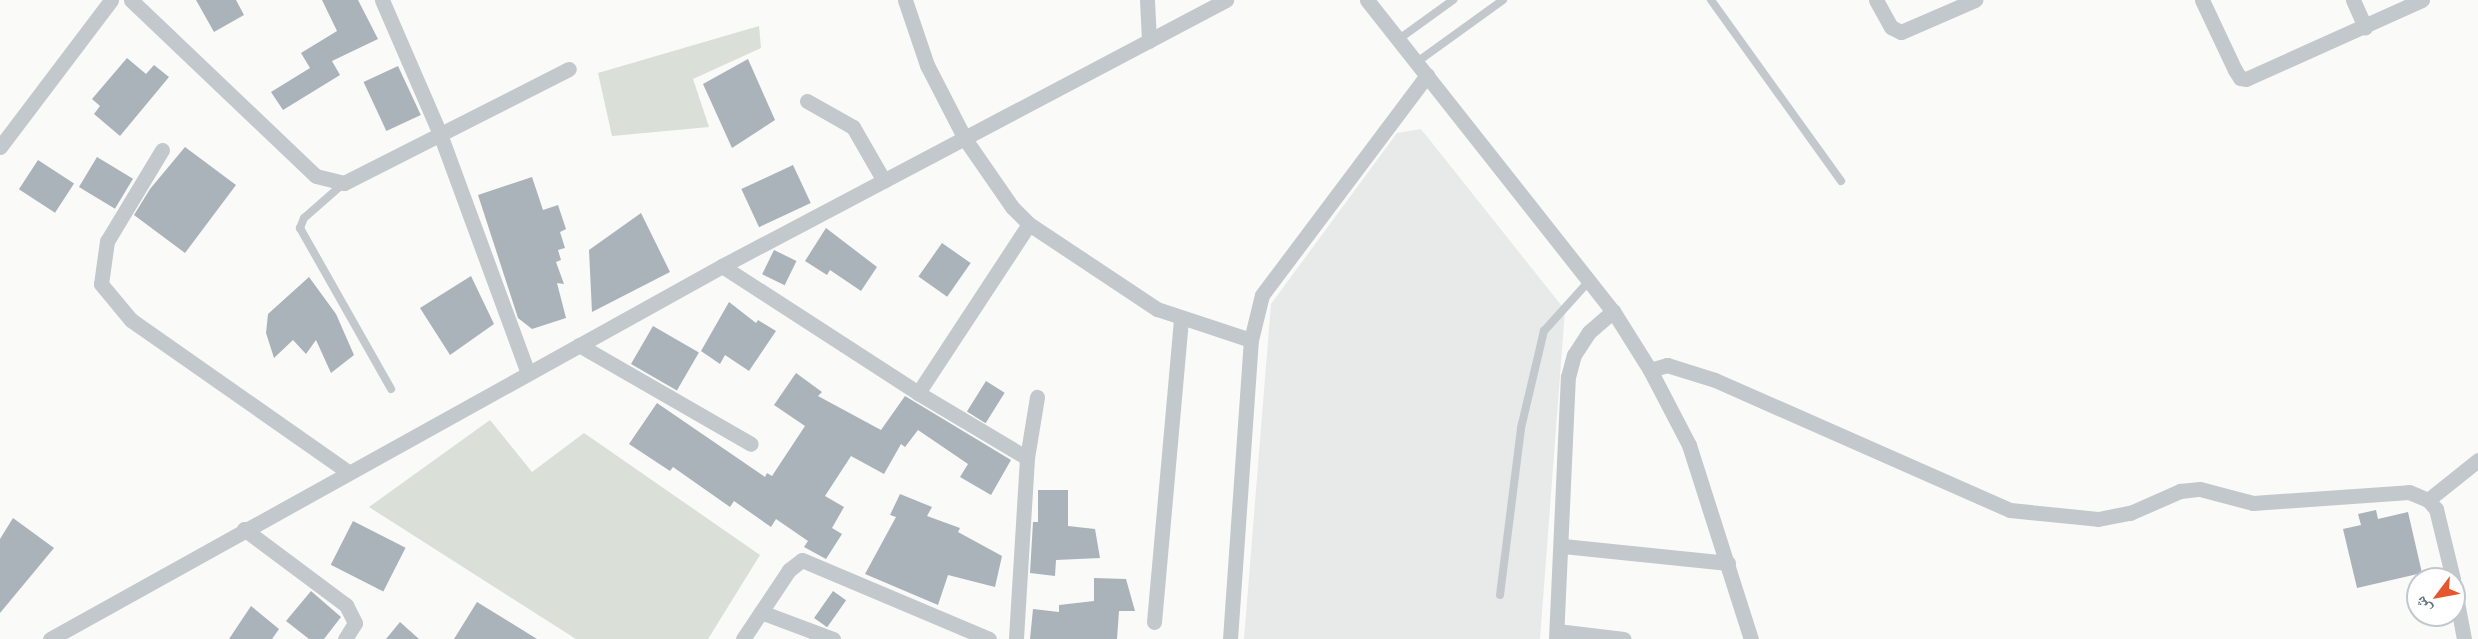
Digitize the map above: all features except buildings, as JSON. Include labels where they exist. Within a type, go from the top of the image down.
[{"type":"street","points":[[0,147],[111,0]]},
{"type":"street","points":[[131,0],[316,176],[344,183],[568,69]]},
{"type":"street","points":[[382,0],[440,134],[528,373]]},
{"type":"street","points":[[904,0],[927,65],[965,139],[994,186],[1029,224],[1130,292],[1181,320],[1251,340]]},
{"type":"street","points":[[1147,0],[1149,41]]},
{"type":"street","points":[[50,639],[347,471],[722,266],[1226,0]]},
{"type":"street","points":[[1367,0],[1612,311],[1650,370],[1689,445],[1751,639]]},
{"type":"street","points":[[1875,0],[1891,27],[1901,32],[1975,0]]},
{"type":"street","points":[[2202,0],[2240,78],[2254,77],[2422,0]]},
{"type":"street","points":[[2353,0],[2365,27]]},
{"type":"street","points":[[1230,639],[1251,340],[1268,282],[1427,75]]},
{"type":"street","points":[[807,101],[853,127],[884,181]]},
{"type":"street","points":[[162,150],[107,242],[101,284],[131,320],[347,471]]},
{"type":"street","points":[[918,393],[1029,224]]},
{"type":"street","points":[[722,266],[918,393],[1027,458]]},
{"type":"street","points":[[1612,311],[1589,332],[1574,355],[1568,377],[1563,546],[1557,635],[1624,639]]},
{"type":"street","points":[[1154,622],[1181,320]]},
{"type":"street","points":[[579,345],[751,444]]},
{"type":"street","points":[[1650,370],[1667,365],[1715,380],[2010,510],[2115,517],[2180,491],[2200,489],[2253,503],[2391,491],[2409,492],[2428,500],[2442,520],[2451,567]]},
{"type":"street","points":[[1016,639],[1027,458],[1037,397]]},
{"type":"street","points":[[2428,500],[2478,460]]},
{"type":"street","points":[[244,529],[346,605],[355,623],[345,639]]},
{"type":"street","points":[[1563,546],[1728,563]]},
{"type":"street","points":[[743,639],[789,570],[802,560],[989,639]]},
{"type":"street","points":[[761,612],[833,639]]},
{"type":"lane","points":[[1417,62],[1503,0]]},
{"type":"lane","points":[[1711,0],[1841,181]]},
{"type":"lane","points":[[1399,39],[1450,1]]},
{"type":"lane","points":[[344,183],[304,218],[300,228],[391,389]]},
{"type":"lane","points":[[1500,595],[1521,428],[1544,332],[1589,281]]},
{"type":"shaded area","points":[[759,26],[761,48],[693,79],[709,127],[612,136],[598,73]]},
{"type":"shaded area","points":[[1421,129],[1565,310],[1540,639],[1244,639],[1271,304],[1397,133]]},
{"type":"shaded area","points":[[490,420],[532,472],[584,433],[760,555],[708,639],[576,639],[369,507]]}]
